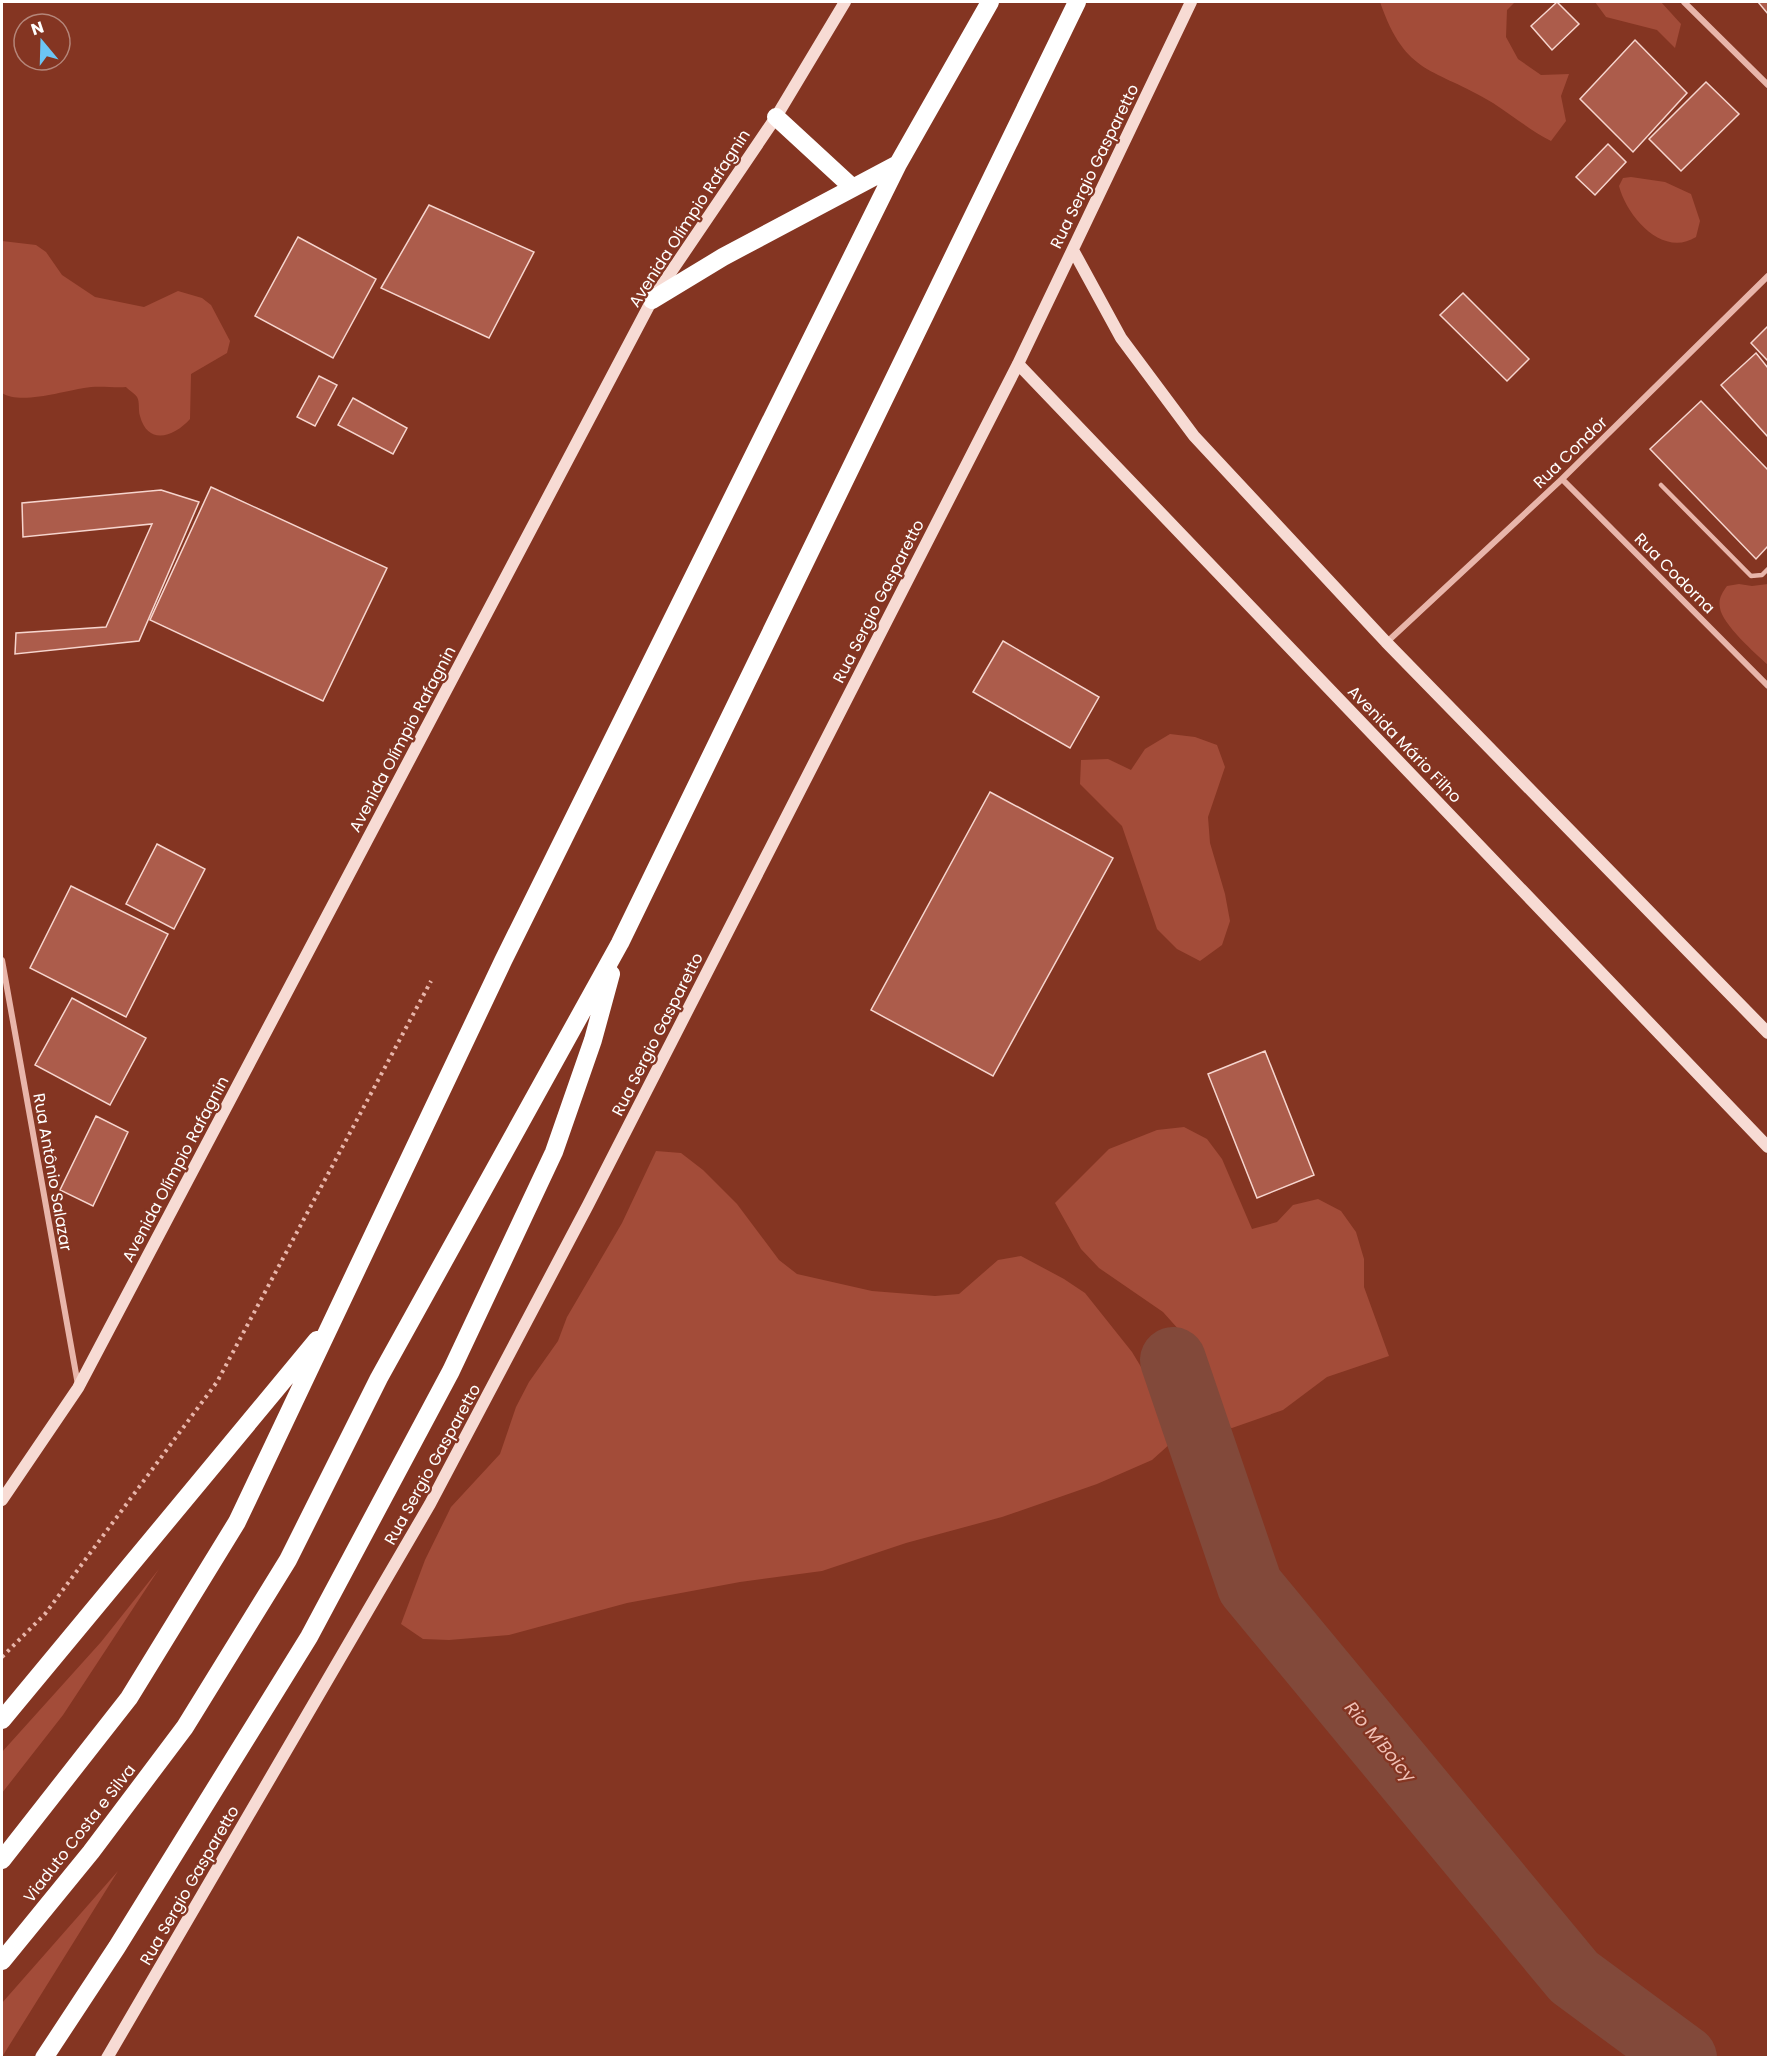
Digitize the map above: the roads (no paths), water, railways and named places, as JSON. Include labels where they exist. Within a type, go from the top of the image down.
[{"type":"highway","points":[[2,1860],[129,1698],[237,1522],[336,1318],[502,961],[898,164],[990,2]]},
{"type":"highway","points":[[44,2058],[117,1947],[309,1637],[451,1371],[554,1152],[593,1040],[620,943],[1077,2]]},
{"type":"highway","points":[[776,117],[853,188]]},
{"type":"highway","points":[[652,300],[733,252],[898,164]]},
{"type":"highway","name":"Viaduto Costa e Silva","points":[[2,1961],[91,1852],[185,1727],[288,1560],[380,1378],[620,943]]},
{"type":"highway","points":[[2,1720],[336,1318]]},
{"type":"main road","name":"Avenida Olímpio Rafagnin","points":[[2,1500],[78,1388],[652,300],[776,117],[845,2]]},
{"type":"main road","name":"Rua Sergio Gasparetto","points":[[107,2058],[430,1504],[593,1195],[1018,364],[1191,2]]},
{"type":"main road","points":[[1073,250],[1121,338],[1194,436],[1386,642],[1768,1033]]},
{"type":"main road","name":"Avenida Mário Filho","points":[[1018,364],[1768,1147]]},
{"type":"street","points":[[1684,2],[1768,85]]},
{"type":"street","name":"Rua Condor","points":[[1386,642],[1562,479],[1768,276]]},
{"type":"street","name":"Rua Codorna","points":[[1562,479],[1768,686]]},
{"type":"street","name":"Rua Antônio Salazar","points":[[2,960],[78,1388]]},
{"type":"lane","points":[[1661,485],[1751,576],[1762,575],[1768,569]]},
{"type":"waterway","name":"Rio M'Boicy","points":[[1173,1360],[1250,1586],[1574,1977],[1684,2058]]}]
